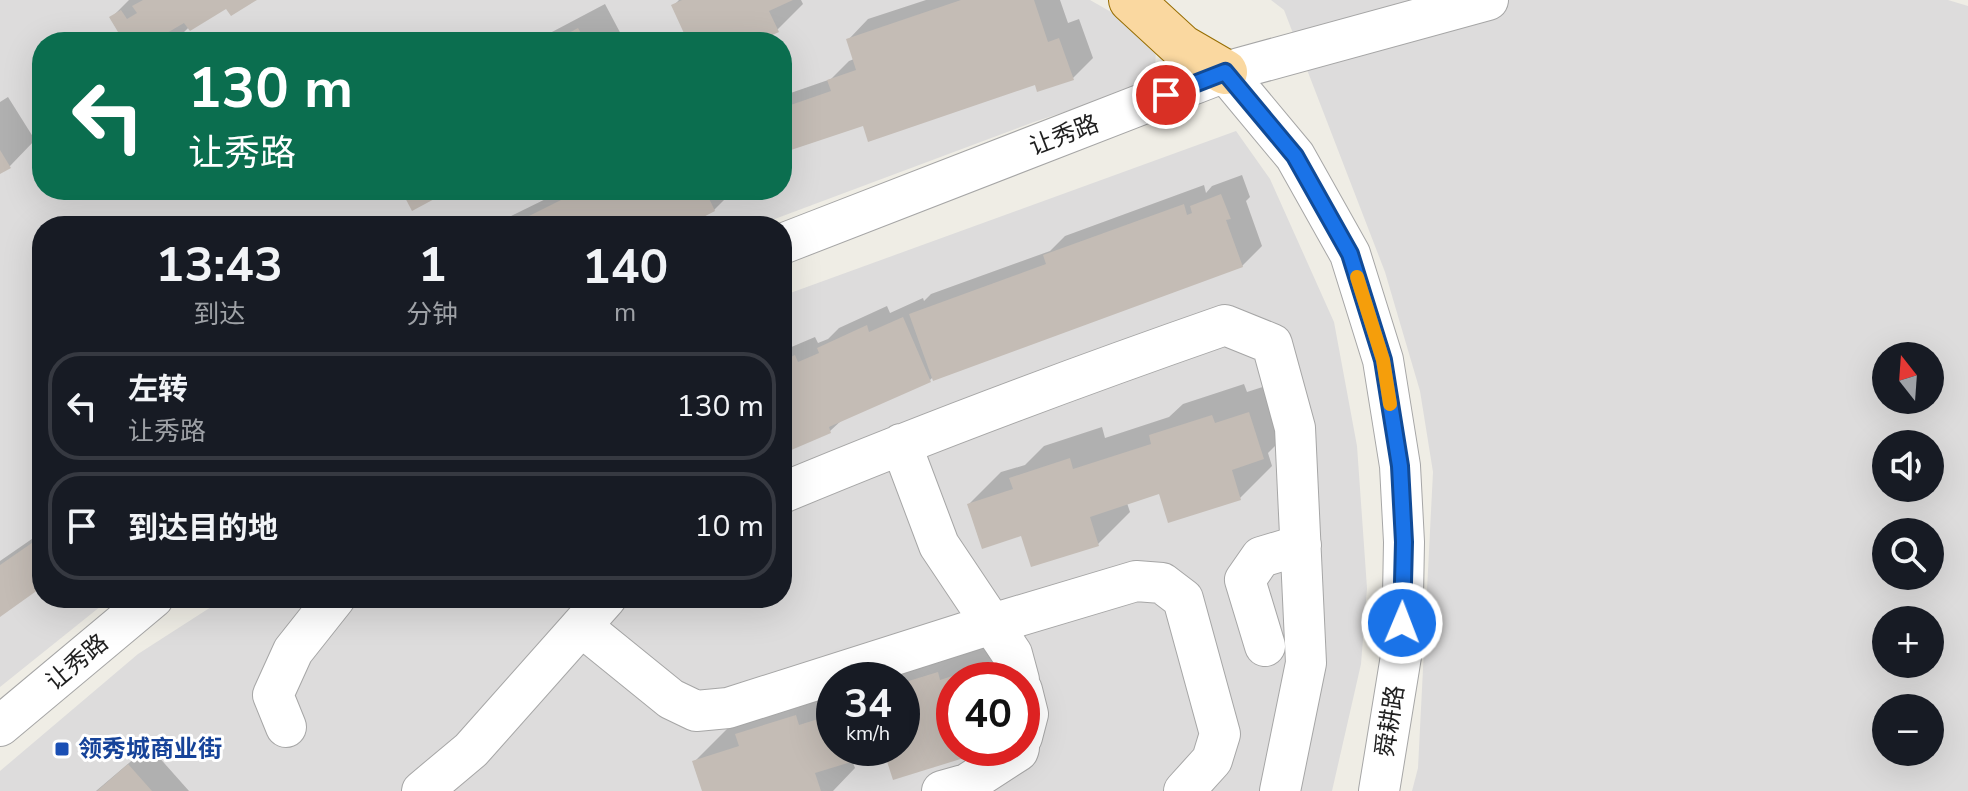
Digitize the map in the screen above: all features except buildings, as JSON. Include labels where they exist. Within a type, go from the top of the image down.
[{"type":"main road","name":"舜耕路","points":[[1131,0],[1182,47],[1225,72]]},
{"type":"main road","name":"舜耕路","points":[[1174,0],[1225,72]]},
{"type":"street","name":"让秀路","points":[[792,240],[1225,72],[1488,0]]},
{"type":"street","name":"舜耕路","points":[[1225,72],[1295,156],[1350,254],[1383,360],[1400,466],[1404,542],[1402,650],[1379,791]]},
{"type":"street","points":[[792,489],[1089,372],[1225,325],[1272,344],[1295,428],[1306,663],[1280,791]]},
{"type":"street","points":[[901,444],[939,545],[1012,654],[1014,662]]},
{"type":"street","points":[[1265,646],[1245,580],[1261,557],[1301,545]]},
{"type":"street","points":[[422,791],[471,750],[593,612],[671,699],[696,711],[728,708],[1136,581],[1162,583],[1183,599],[1220,734],[1212,760],[1184,791]]},
{"type":"street","name":"让秀路","points":[[0,726],[141,608]]},
{"type":"street","points":[[286,727],[273,695],[293,651],[327,608]]},
{"type":"street","points":[[942,791],[967,784],[995,766]]},
{"type":"shaded area","points":[[0,0],[1090,0],[1141,29],[1156,43],[1155,75],[1145,85],[1034,122],[783,216],[32,216],[32,608],[99,608],[0,687]]},
{"type":"shaded area","points":[[1271,0],[1948,0],[1968,6],[1968,791],[1412,791],[1418,768],[1433,472],[1420,391],[1385,272],[1284,10]]},
{"type":"shaded area","points":[[1236,131],[1270,179],[1334,322],[1357,446],[1367,588],[1361,664],[1332,791],[0,791],[0,771],[138,654],[209,608],[792,608],[792,292]]},
{"type":"slow traffic","points":[[1357,277],[1383,360],[1390,404]]},
{"type":"place","name":"领秀城商业街","points":[[62,749]]},
{"type":"route","points":[[1166,95],[1225,72],[1295,156],[1350,254],[1383,360],[1400,466],[1404,542],[1402,623]]}]
